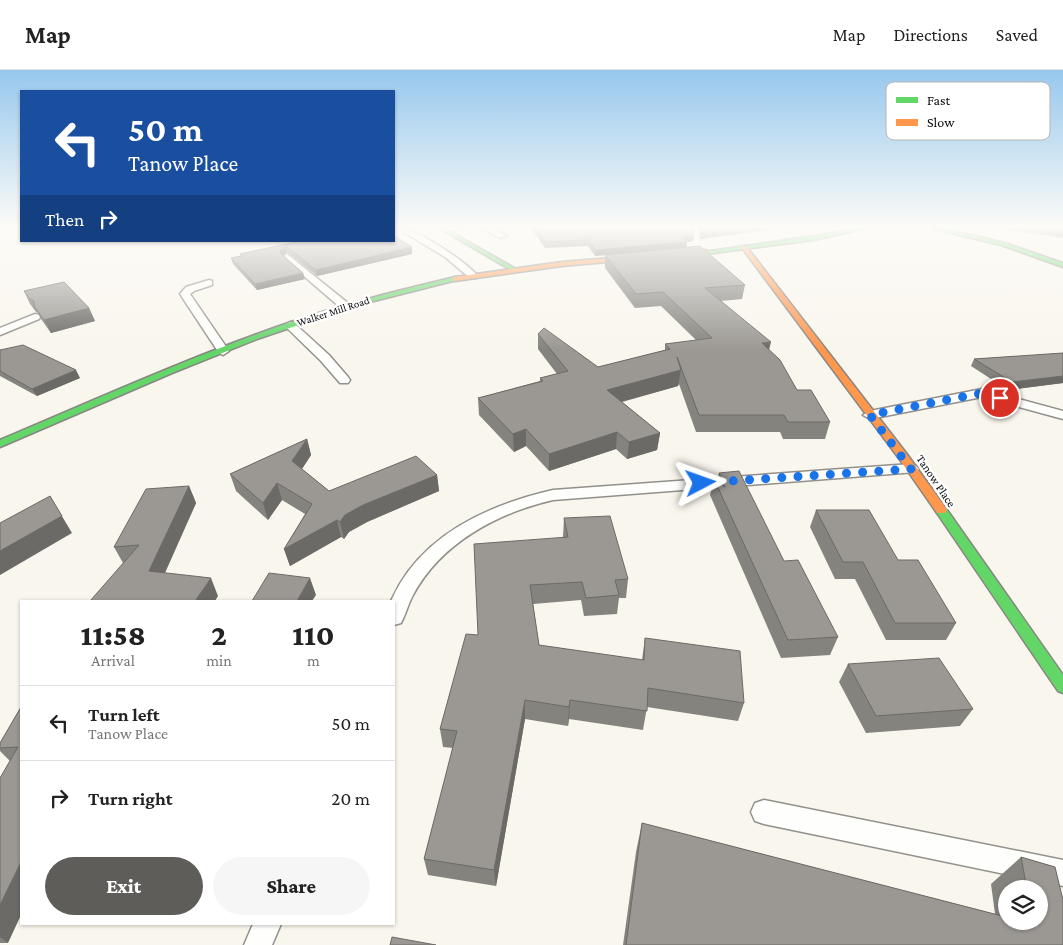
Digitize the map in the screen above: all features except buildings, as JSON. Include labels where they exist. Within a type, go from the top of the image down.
[{"type":"street","name":"Walker Mill Road","points":[[0,444],[223,350],[345,306],[385,295],[513,269]]},
{"type":"street","name":"Tanow Place","points":[[760,269],[911,469],[1021,624],[1063,687]]},
{"type":"lane","points":[[300,269],[345,306]]},
{"type":"lane","points":[[464,269],[473,276]]},
{"type":"lane","points":[[209,283],[190,289],[185,294],[223,350]]},
{"type":"lane","points":[[0,332],[35,317]]},
{"type":"lane","points":[[290,325],[325,358],[344,380]]},
{"type":"lane","points":[[870,415],[982,393],[1063,414]]},
{"type":"lane","points":[[395,616],[404,593],[422,566],[449,541],[470,525],[532,499],[553,495],[911,469]]},
{"type":"lane","points":[[764,812],[1063,873]]},
{"type":"lane","points":[[258,945],[267,925]]},
{"type":"traffic: fast","points":[[0,444],[211,354],[297,322],[398,292],[455,279]]},
{"type":"traffic: fast","points":[[941,510],[1063,687]]},
{"type":"traffic: slow","points":[[455,279],[528,269]]},
{"type":"traffic: slow","points":[[761,269],[902,455],[941,510]]},
{"type":"route","points":[[701,483],[911,469],[870,415],[982,393],[1000,398]]}]
